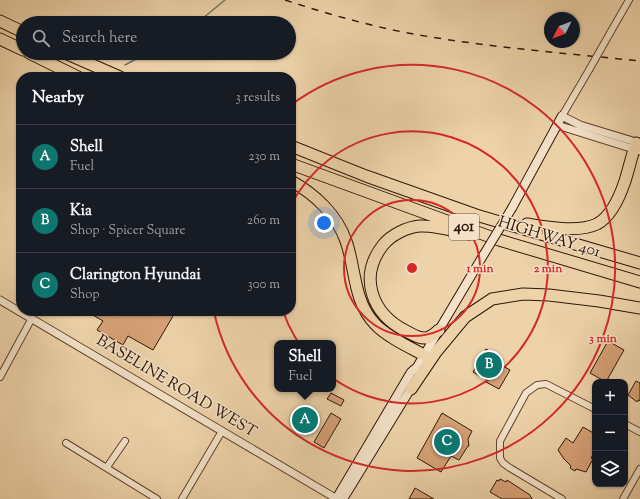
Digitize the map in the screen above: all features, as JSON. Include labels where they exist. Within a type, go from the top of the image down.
[{"type":"highway","points":[[0,21],[16,29]]},
{"type":"highway","points":[[0,39],[16,47]]},
{"type":"highway","points":[[43,60],[68,72]]},
{"type":"highway","points":[[81,60],[109,72]]},
{"type":"highway","points":[[476,215],[546,227],[575,229],[597,224],[609,213],[618,199],[638,147]]},
{"type":"highway","name":"HIGHWAY 401","points":[[296,148],[366,176],[476,215],[640,263]]},
{"type":"highway","name":"HIGHWAY 401","points":[[296,166],[499,240],[640,282]]},
{"type":"highway","points":[[296,184],[314,196],[336,221],[346,241],[358,295],[364,310],[375,325],[393,338],[424,355]]},
{"type":"highway","points":[[439,330],[430,337],[424,339],[400,328],[383,315],[374,300],[370,282],[371,267],[376,254],[387,241],[402,231],[420,226],[499,240]]},
{"type":"highway","points":[[411,389],[436,352],[465,317],[492,299],[523,294],[549,295],[640,308]]},
{"type":"main road","points":[[337,499],[410,372],[417,367],[512,208],[562,116]]},
{"type":"main road","points":[[343,499],[411,389],[417,376],[417,367]]},
{"type":"street","points":[[629,0],[562,116],[638,147]]},
{"type":"street","points":[[557,125],[638,147]]},
{"type":"street","name":"BASELINE ROAD WEST","points":[[0,300],[16,309]]},
{"type":"street","name":"BASELINE ROAD WEST","points":[[28,316],[337,499]]},
{"type":"street","points":[[0,377],[32,318]]},
{"type":"street","points":[[562,499],[552,496],[503,463],[500,458],[500,441],[526,393],[537,385],[546,384],[553,386],[592,406]]},
{"type":"street","points":[[628,426],[640,432]]},
{"type":"street","points":[[182,499],[222,431]]},
{"type":"street","points":[[107,467],[125,441]]},
{"type":"street","points":[[66,443],[157,499]]},
{"type":"street","points":[[623,499],[640,468]]},
{"type":"building","points":[[94,316],[173,316],[153,350],[128,336],[123,345],[97,330],[103,321]]},
{"type":"building","points":[[608,341],[624,350],[608,379],[601,379],[590,373]]},
{"type":"building","points":[[486,349],[496,355],[493,360],[510,370],[499,389],[486,382],[487,380],[473,372]]},
{"type":"building","points":[[636,381],[640,383],[640,401],[638,400],[637,402],[628,395]]},
{"type":"building","points":[[331,393],[344,400],[341,406],[327,399]]},
{"type":"building","points":[[306,411],[313,415],[305,429],[298,425]]},
{"type":"building","points":[[331,413],[341,419],[324,448],[314,442]]},
{"type":"building","points":[[442,413],[472,431],[468,439],[469,446],[459,460],[451,456],[441,472],[417,458]]},
{"type":"building","points":[[583,427],[592,432],[592,461],[586,472],[576,469],[575,471],[570,468],[571,466],[558,450],[566,438],[573,443]]},
{"type":"building","points":[[500,479],[506,482],[507,480],[530,495],[532,499],[502,499],[490,492],[497,480],[499,481]]},
{"type":"building","points":[[415,488],[434,499],[409,499]]},
{"type":"waterway","points":[[206,16],[225,0]]},
{"type":"waterway","points":[[125,65],[134,60]]},
{"type":"railway","points":[[285,0],[315,10],[377,26],[437,38],[495,46],[640,61]]},
{"type":"place","name":"Kia","points":[[489,365]]},
{"type":"place","name":"Shell","points":[[305,420]]},
{"type":"place","name":"Clarington Hyundai","points":[[447,442]]}]
